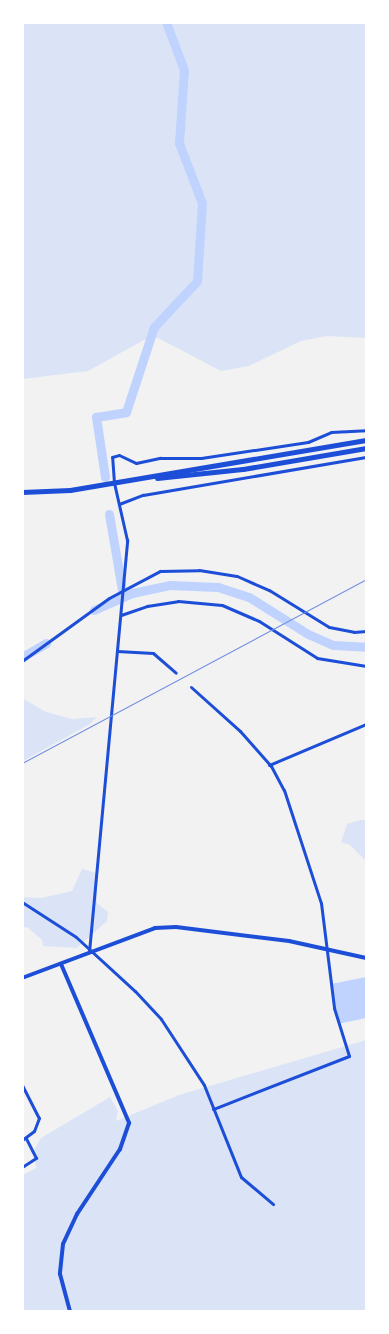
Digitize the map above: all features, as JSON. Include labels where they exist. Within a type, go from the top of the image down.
[{"type":"highway","points":[[22,492],[70,490],[366,440]]},
{"type":"highway","points":[[114,483],[243,469],[366,448]]},
{"type":"street","points":[[89,952],[127,540],[114,483],[111,462],[114,455],[136,463],[160,458],[202,458],[308,442],[331,432],[366,430]]},
{"type":"street","points":[[119,504],[143,495],[366,457]]},
{"type":"street","points":[[22,661],[123,591],[160,571],[199,570],[253,582],[328,627],[354,632],[366,630]]},
{"type":"street","points":[[121,615],[147,606],[178,601],[222,605],[259,622],[317,658],[366,666]]},
{"type":"street","points":[[117,651],[148,651],[176,673]]},
{"type":"street","points":[[191,687],[240,731],[269,765],[284,790],[321,903],[330,951],[334,1008],[349,1056],[213,1108]]},
{"type":"street","points":[[269,765],[366,724]]},
{"type":"street","points":[[22,902],[76,937],[89,952],[135,991],[161,1019],[189,1059],[213,1108],[241,1177],[274,1204]]},
{"type":"street","points":[[22,978],[147,930],[176,927],[289,941],[366,958]]},
{"type":"street","points":[[61,964],[129,1123],[120,1149],[77,1214],[63,1244],[60,1274],[70,1312]]},
{"type":"street","points":[[22,1086],[39,1118],[34,1131],[24,1139],[36,1158],[22,1167]]},
{"type":"shaded area","points":[[23,22],[366,23],[366,338],[327,336],[301,341],[249,366],[221,371],[156,337],[144,340],[88,371],[23,379]]},
{"type":"shaded area","points":[[22,698],[46,712],[72,719],[97,717],[90,724],[23,761]]},
{"type":"shaded area","points":[[366,820],[366,861],[350,845],[341,842],[347,824]]},
{"type":"shaded area","points":[[82,869],[97,873],[97,903],[108,912],[107,921],[77,948],[43,946],[42,940],[27,927],[23,928],[22,897],[41,898],[72,891]]},
{"type":"shaded area","points":[[366,1040],[366,1311],[23,1312],[23,1175],[36,1168],[34,1150],[41,1138],[110,1097],[118,1111],[116,1121],[179,1095]]},
{"type":"water","points":[[366,977],[366,1018],[338,1024],[331,984]]},
{"type":"waterway","points":[[105,477],[96,417],[126,412],[154,327],[197,281],[202,203],[179,143],[184,70],[166,22]]},
{"type":"waterway","points":[[109,514],[123,596]]},
{"type":"waterway","points":[[94,610],[132,593],[169,585],[218,587],[249,597],[308,634],[333,645],[366,647]]},
{"type":"waterway","points":[[22,657],[46,643]]},
{"type":"railway","points":[[22,763],[366,579]]}]
